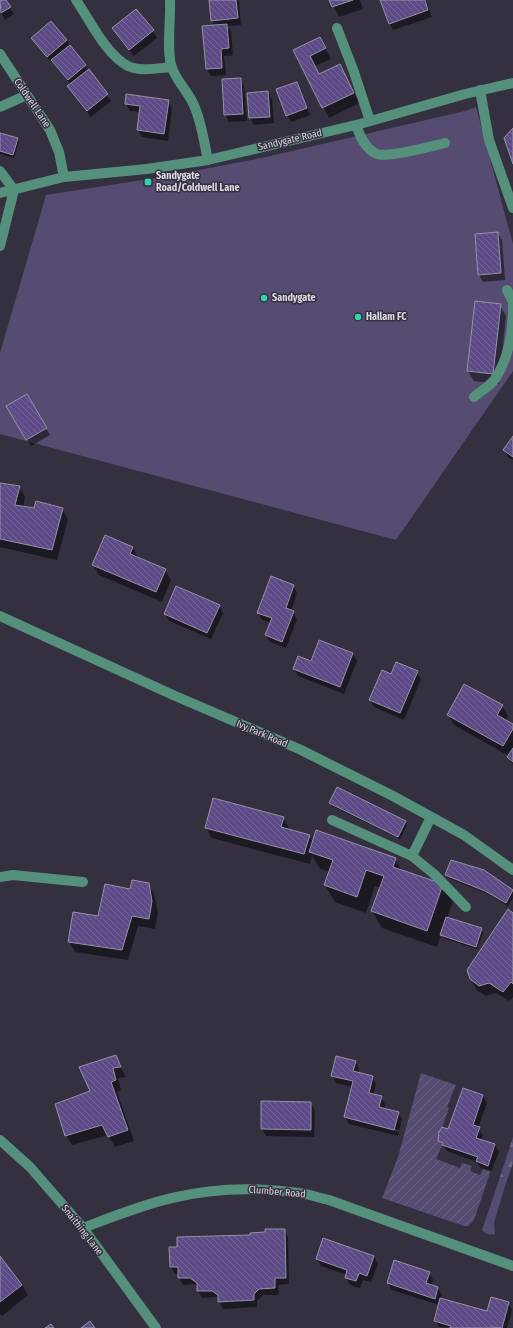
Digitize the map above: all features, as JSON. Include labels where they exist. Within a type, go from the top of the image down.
[{"type":"street","points":[[76,0],[102,40],[115,56],[129,66],[149,69],[172,67]]},
{"type":"street","points":[[170,0],[171,16],[169,43],[172,67],[193,103],[203,135],[208,160]]},
{"type":"street","points":[[337,28],[354,72],[370,121]]},
{"type":"street","name":"Coldwell Lane","points":[[0,54],[50,130],[59,152],[64,177]]},
{"type":"street","name":"Sandygate Road","points":[[0,194],[64,177],[147,169],[208,160],[356,125],[480,90],[513,83]]},
{"type":"street","points":[[480,90],[489,140],[513,208]]},
{"type":"street","points":[[0,107],[27,95]]},
{"type":"street","points":[[356,125],[367,148],[378,155],[403,153],[445,143]]},
{"type":"street","points":[[0,171],[14,190],[0,246]]},
{"type":"street","points":[[474,397],[494,380],[504,363],[509,359],[513,326],[513,303],[507,290]]},
{"type":"street","name":"Ivy Park Road","points":[[0,616],[173,695],[299,749],[393,796],[464,835],[513,870]]},
{"type":"street","points":[[412,856],[431,817]]},
{"type":"street","points":[[332,820],[412,856],[434,874],[466,907]]},
{"type":"street","points":[[0,877],[13,875],[83,882]]},
{"type":"street","name":"Snaithing Lane","points":[[0,1140],[30,1167],[83,1228],[156,1328]]},
{"type":"street","name":"Clumber Road","points":[[83,1228],[125,1212],[166,1200],[212,1191],[241,1189],[300,1193],[329,1200],[513,1266]]},
{"type":"green space","name":"Sandygate","points":[[476,107],[513,244],[513,371],[396,540],[0,434],[0,353],[46,195],[162,177],[266,157],[465,111]]},
{"type":"green space","points":[[421,1073],[456,1085],[447,1107],[449,1108],[441,1131],[443,1143],[436,1159],[460,1168],[462,1163],[472,1166],[470,1171],[480,1175],[483,1169],[491,1170],[474,1220],[468,1226],[464,1226],[382,1198],[398,1157]]},
{"type":"green space","points":[[513,1137],[513,1163],[505,1186],[498,1183]]},
{"type":"green space","points":[[498,1183],[505,1186],[494,1223],[495,1234],[493,1235],[482,1230]]},
{"type":"building","points":[[0,0],[6,0],[11,7],[1,13]]},
{"type":"building","points":[[209,0],[236,0],[238,18],[211,21]]},
{"type":"building","points":[[329,0],[353,0],[332,7]]},
{"type":"building","points":[[380,0],[425,0],[428,10],[389,24]]},
{"type":"building","points":[[136,9],[154,30],[129,50],[112,28]]},
{"type":"building","points":[[51,21],[67,40],[47,57],[31,38]]},
{"type":"building","points":[[227,24],[229,48],[221,49],[222,68],[206,69],[202,26]]},
{"type":"building","points":[[320,37],[326,48],[310,56],[319,74],[340,64],[354,93],[322,108],[293,50]]},
{"type":"building","points":[[70,45],[86,65],[68,80],[51,60]]},
{"type":"building","points":[[89,69],[108,94],[87,111],[67,86]]},
{"type":"building","points":[[241,78],[243,114],[224,115],[222,79]]},
{"type":"building","points":[[297,82],[307,108],[286,116],[276,89]]},
{"type":"building","points":[[268,91],[270,117],[249,118],[247,93]]},
{"type":"building","points":[[126,94],[169,100],[164,134],[137,130],[140,106],[125,104]]},
{"type":"building","points":[[513,128],[513,164],[504,138]]},
{"type":"building","points":[[0,133],[18,138],[13,155],[0,151]]},
{"type":"building","points":[[498,232],[501,273],[478,275],[475,234]]},
{"type":"building","points":[[475,301],[501,304],[493,374],[467,371]]},
{"type":"building","points":[[27,394],[47,428],[26,440],[6,406]]},
{"type":"building","points":[[513,436],[513,457],[503,450]]},
{"type":"building","points":[[0,483],[20,486],[15,505],[34,508],[36,501],[63,508],[52,550],[0,539]]},
{"type":"building","points":[[105,535],[133,547],[130,554],[166,569],[156,592],[92,565]]},
{"type":"building","points":[[271,576],[294,585],[286,608],[294,611],[282,642],[265,635],[272,618],[257,613]]},
{"type":"building","points":[[176,586],[220,605],[207,633],[164,614]]},
{"type":"building","points":[[319,640],[353,653],[340,687],[293,669],[298,656],[311,661]]},
{"type":"building","points":[[396,662],[418,671],[400,713],[369,700],[382,670],[391,674]]},
{"type":"building","points":[[464,684],[503,705],[497,715],[513,724],[513,729],[503,746],[447,715]]},
{"type":"building","points":[[513,748],[513,762],[507,757]]},
{"type":"building","points":[[337,787],[406,821],[398,837],[329,803]]},
{"type":"building","points":[[213,798],[284,817],[281,827],[310,835],[304,854],[205,828]]},
{"type":"building","points":[[316,830],[396,858],[393,867],[443,884],[427,931],[371,911],[384,876],[366,870],[357,897],[324,885],[333,860],[309,852]]},
{"type":"building","points":[[451,860],[484,870],[513,890],[506,903],[485,891],[445,875]]},
{"type":"building","points":[[132,880],[149,883],[152,901],[149,919],[132,916],[122,950],[68,942],[73,912],[98,916],[105,884],[130,889]]},
{"type":"building","points":[[508,909],[513,913],[513,984],[511,982],[503,992],[489,983],[479,986],[470,979],[467,970]]},
{"type":"building","points":[[446,917],[482,928],[476,947],[440,935]]},
{"type":"building","points":[[116,1055],[121,1067],[113,1068],[116,1080],[111,1082],[128,1130],[108,1137],[102,1125],[65,1136],[55,1104],[90,1091],[79,1067]]},
{"type":"building","points":[[336,1056],[356,1061],[353,1071],[373,1076],[369,1093],[382,1096],[379,1107],[399,1112],[394,1130],[344,1117],[353,1081],[331,1076]]},
{"type":"building","points":[[463,1088],[483,1095],[473,1125],[480,1127],[476,1138],[495,1144],[488,1166],[476,1161],[478,1157],[442,1145],[443,1143],[438,1141],[439,1132],[442,1127],[448,1129]]},
{"type":"building","points":[[261,1101],[311,1102],[311,1130],[261,1129]]},
{"type":"building","points":[[265,1229],[285,1229],[286,1278],[275,1278],[275,1288],[259,1289],[254,1294],[254,1300],[218,1302],[218,1295],[212,1291],[197,1291],[197,1283],[190,1278],[178,1278],[178,1267],[170,1267],[169,1247],[177,1247],[177,1237],[250,1235],[250,1233],[265,1232]]},
{"type":"building","points":[[323,1238],[374,1256],[367,1276],[359,1273],[356,1281],[345,1278],[347,1270],[316,1259]]},
{"type":"building","points":[[0,1256],[22,1285],[0,1302]]},
{"type":"building","points":[[394,1260],[430,1272],[426,1283],[438,1287],[435,1299],[387,1283]]},
{"type":"building","points":[[491,1297],[509,1302],[502,1328],[450,1328],[451,1326],[434,1321],[440,1298],[487,1311]]},
{"type":"building","points":[[90,1321],[95,1328],[81,1328]]},
{"type":"building","points":[[51,1324],[54,1328],[45,1328]]},
{"type":"place","name":"Sandygate Road/Coldwell Lane","points":[[148,182]]},
{"type":"place","name":"Sandygate","points":[[264,298]]},
{"type":"place","name":"Hallam FC","points":[[358,317]]}]
